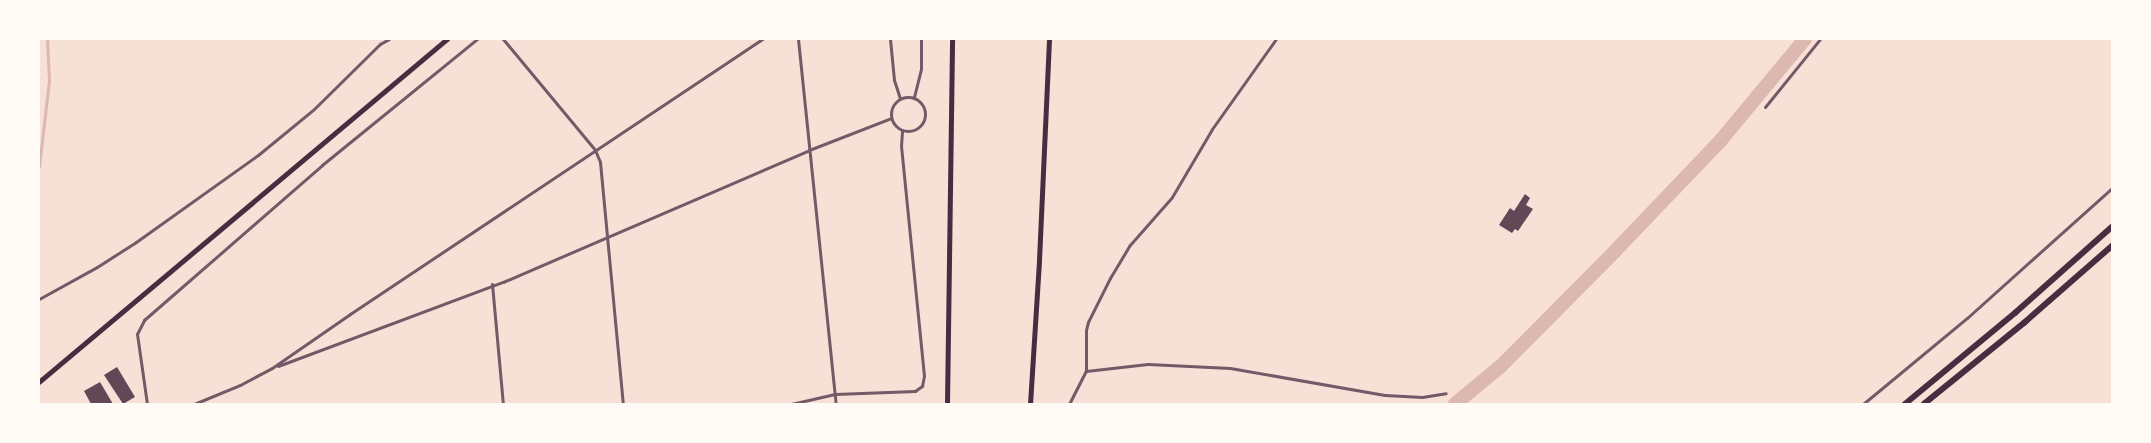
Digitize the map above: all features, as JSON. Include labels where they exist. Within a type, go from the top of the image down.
[{"type":"highway","points":[[1030,404],[1049,39]]},
{"type":"highway","points":[[1905,404],[2015,313],[2112,227]]},
{"type":"highway","points":[[1924,404],[2024,323],[2112,246]]},
{"type":"main road","points":[[39,382],[447,39]]},
{"type":"main road","points":[[948,404],[948,202],[952,39]]},
{"type":"street","points":[[39,299],[97,267],[136,242],[258,155],[314,109],[380,44],[389,39]]},
{"type":"street","points":[[147,404],[137,334],[144,320],[322,166],[477,39]]},
{"type":"street","points":[[503,39],[595,150],[600,162],[623,404]]},
{"type":"street","points":[[194,404],[240,385],[272,368],[763,39]]},
{"type":"street","points":[[798,39],[836,404]]},
{"type":"street","points":[[890,39],[894,80],[900,98]]},
{"type":"street","points":[[914,97],[921,69],[921,39]]},
{"type":"street","points":[[1069,404],[1086,371],[1086,330],[1098,298],[1129,246],[1172,197],[1212,129],[1276,39]]},
{"type":"street","points":[[1764,108],[1820,39]]},
{"type":"street","points":[[914,97],[921,102],[925,109],[924,122],[914,130],[902,130],[895,125],[891,118],[893,106],[900,98],[914,97]]},
{"type":"street","points":[[272,368],[492,284],[503,282],[809,150],[891,118]]},
{"type":"street","points":[[791,404],[836,394],[915,391],[922,386],[924,376],[901,146],[902,130]]},
{"type":"street","points":[[1863,404],[1967,318],[2112,188]]},
{"type":"street","points":[[492,284],[502,404]]},
{"type":"street","points":[[1086,371],[1148,364],[1230,368],[1386,395],[1422,397],[1446,393]]},
{"type":"building","points":[[1525,194],[1530,198],[1526,205],[1533,209],[1518,231],[1515,229],[1512,233],[1499,225],[1510,208],[1514,211]]},
{"type":"building","points":[[117,367],[135,397],[123,404],[104,375]]},
{"type":"building","points":[[100,382],[113,404],[91,404],[84,391]]},
{"type":"waterway","points":[[39,167],[49,80],[47,39]]},
{"type":"waterway","points":[[1455,404],[1501,366],[1616,250],[1721,140],[1805,39]]}]
